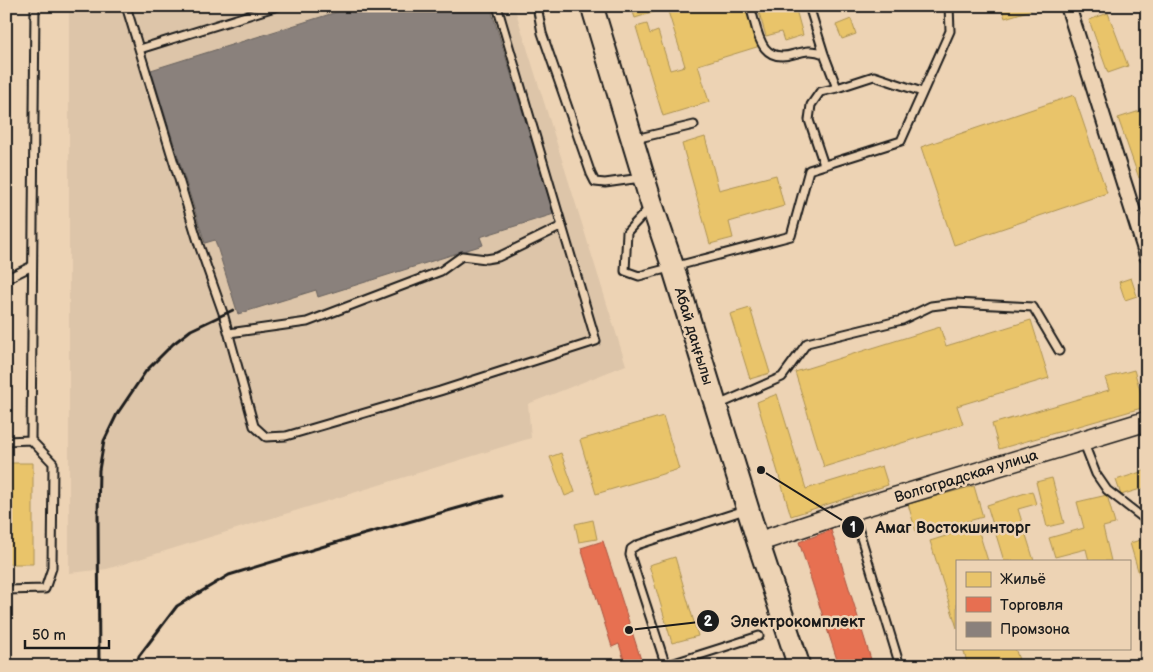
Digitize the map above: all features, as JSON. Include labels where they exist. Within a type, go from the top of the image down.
[{"type":"main road","name":"Абай даңғылы","points":[[592,6],[652,205],[799,666]]},
{"type":"street","points":[[1068,6],[1147,256]]},
{"type":"street","name":"Волгоградская улица","points":[[758,542],[853,510],[1147,421]]},
{"type":"lane","points":[[6,590],[45,589],[52,568],[53,463],[31,440],[35,6]]},
{"type":"lane","points":[[126,6],[200,246],[229,333],[254,426],[266,437],[286,436],[440,391],[596,341],[497,6]]},
{"type":"lane","points":[[140,49],[278,6]]},
{"type":"lane","points":[[537,6],[542,33],[595,182],[605,184],[644,177]]},
{"type":"lane","points":[[750,6],[763,49],[773,55],[784,57],[808,50],[824,54]]},
{"type":"lane","points":[[809,6],[837,88]]},
{"type":"lane","points":[[652,205],[627,232],[625,271],[638,276],[791,236],[809,170],[901,141],[950,31],[949,6]]},
{"type":"lane","points":[[824,165],[809,120],[811,105],[820,92],[874,76],[922,92]]},
{"type":"lane","points":[[632,140],[694,125]]},
{"type":"lane","points":[[229,333],[307,322],[440,271],[462,256],[486,259],[498,257],[562,226]]},
{"type":"lane","points":[[6,279],[32,266]]},
{"type":"lane","points":[[716,406],[782,377],[806,343],[902,320],[931,306],[955,303],[1033,307],[1059,350]]},
{"type":"lane","points":[[6,441],[31,440]]},
{"type":"lane","points":[[1083,440],[1096,474],[1107,490],[1147,521]]},
{"type":"lane","points":[[748,510],[636,545],[631,549],[630,555],[665,663],[671,664],[759,636]]},
{"type":"lane","points":[[853,510],[900,666]]},
{"type":"shaded area","points":[[69,6],[514,6],[626,365],[528,404],[531,438],[107,569],[69,573]]},
{"type":"building: Жильё","points":[[631,6],[747,6],[760,46],[698,65],[709,102],[663,116],[636,27],[647,24],[650,34],[658,31],[670,70],[685,66],[667,8],[635,18]]},
{"type":"building: Жильё","points":[[757,6],[795,6],[803,35],[784,41],[781,32],[766,36]]},
{"type":"building: Жильё","points":[[1001,6],[1044,6],[1005,18]]},
{"type":"building: Жильё","points":[[1108,13],[1128,66],[1108,73],[1089,20]]},
{"type":"building: Жильё","points":[[851,19],[856,34],[842,39],[836,25]]},
{"type":"building: Жильё","points":[[6,40],[8,177],[6,177]]},
{"type":"building: Жильё","points":[[1074,95],[1107,193],[954,245],[921,147]]},
{"type":"building: Жильё","points":[[1140,111],[1147,132],[1147,175],[1139,178],[1118,118]]},
{"type":"building: Жильё","points":[[705,137],[719,190],[776,175],[784,206],[729,222],[733,238],[710,244],[682,144]]},
{"type":"building: Жильё","points":[[1131,278],[1137,296],[1125,300],[1119,282]]},
{"type":"building: Жильё","points":[[750,308],[770,373],[750,379],[730,314]]},
{"type":"building: Жильё","points":[[1031,320],[1049,378],[957,406],[963,424],[824,467],[795,372],[940,327],[946,346]]},
{"type":"building: Жильё","points":[[1134,370],[1145,407],[999,449],[992,424],[1109,390],[1105,378]]},
{"type":"building: Жильё","points":[[777,394],[806,489],[882,466],[888,485],[791,516],[757,402]]},
{"type":"building: Жильё","points":[[663,416],[679,469],[596,494],[580,440]]},
{"type":"building: Жильё","points":[[561,453],[575,492],[565,496],[550,457]]},
{"type":"building: Жильё","points":[[6,463],[33,463],[33,564],[6,564]]},
{"type":"building: Жильё","points":[[1147,470],[1147,487],[1121,495],[1116,480]]},
{"type":"building: Жильё","points":[[1052,478],[1064,523],[1047,527],[1036,482]]},
{"type":"building: Жильё","points":[[974,486],[983,517],[917,535],[908,504]]},
{"type":"building: Жильё","points":[[1032,491],[1036,504],[1018,509],[1034,560],[1004,560],[987,505]]},
{"type":"building: Жильё","points":[[1107,495],[1115,524],[1103,527],[1111,560],[1089,560],[1086,549],[1055,557],[1049,538],[1084,528],[1077,502]]},
{"type":"building: Жильё","points":[[593,520],[597,539],[579,542],[575,524]]},
{"type":"building: Жильё","points":[[977,526],[988,560],[956,560],[956,625],[930,541]]},
{"type":"building: Жильё","points":[[1147,538],[1147,591],[1144,591],[1130,543]]},
{"type":"building: Жильё","points":[[675,557],[698,636],[672,643],[649,565]]},
{"type":"building: Жильё","points":[[964,650],[1016,650],[1021,666],[968,666]]},
{"type":"building: Торговля","points":[[831,530],[873,666],[839,666],[799,542]]},
{"type":"building: Торговля","points":[[603,541],[643,666],[626,666],[619,644],[612,647],[581,548]]},
{"type":"building: Промзона","points":[[356,6],[490,6],[554,214],[480,237],[483,245],[318,297],[316,290],[238,314],[215,240],[205,243],[151,70]]},
{"type":"railway","points":[[99,666],[99,470],[104,441],[117,414],[146,371],[173,344],[191,330],[233,310]]},
{"type":"railway","points":[[136,666],[139,656],[177,606],[229,575],[351,538],[501,496]]},
{"type":"place","name":"Амаг Востокшинторг","points":[[761,470]]},
{"type":"place","name":"Электрокомплект","points":[[629,630]]}]
